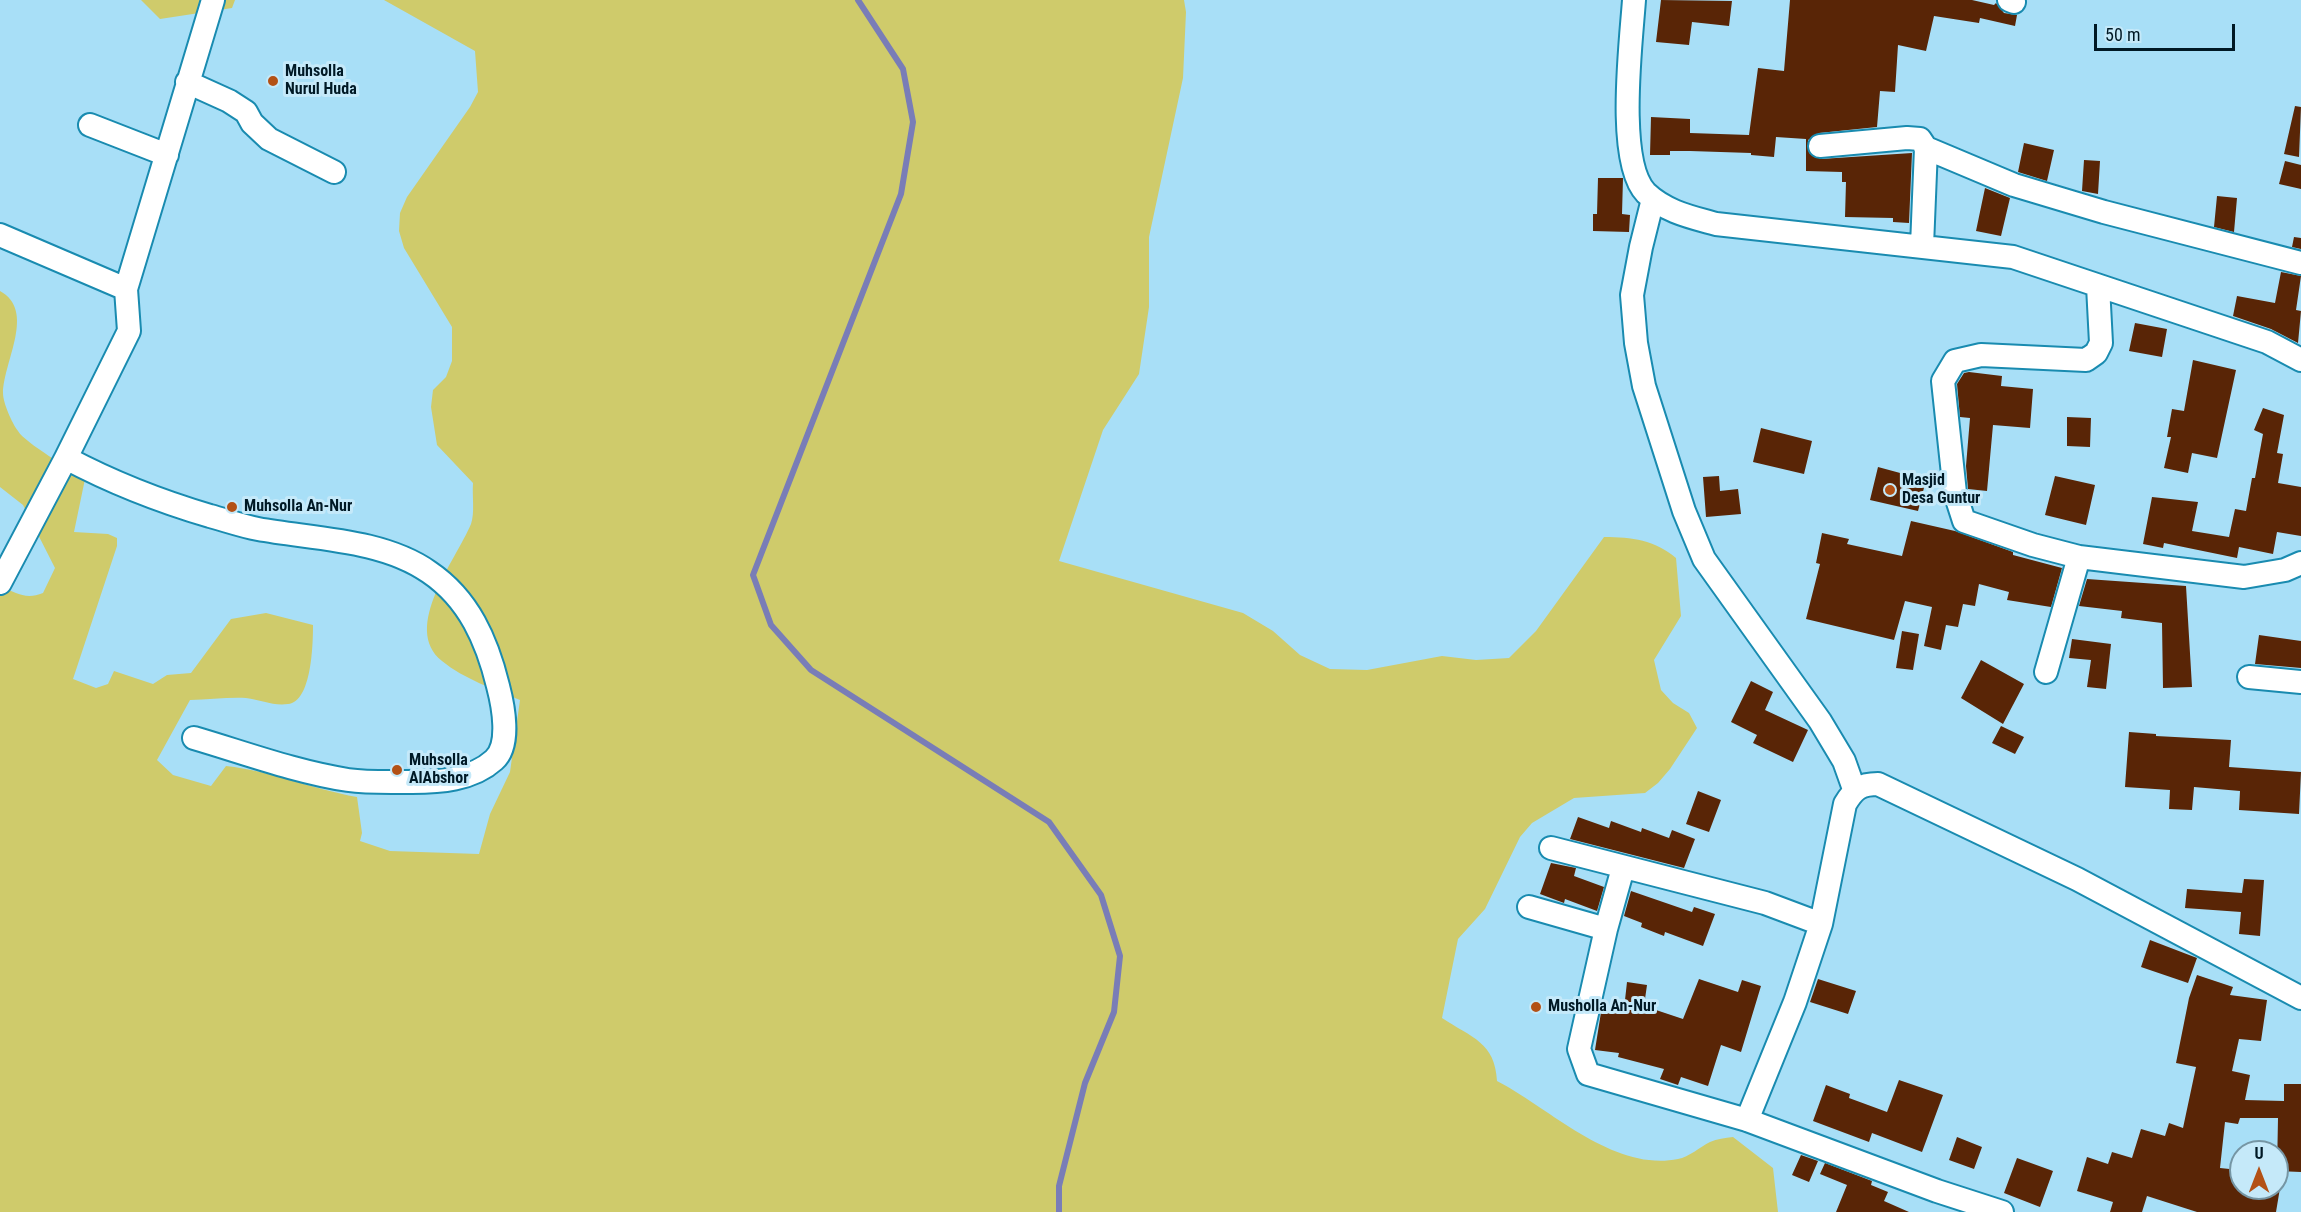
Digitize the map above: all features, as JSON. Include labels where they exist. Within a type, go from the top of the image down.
[{"type":"street","points":[[0,583],[129,331],[126,289],[213,0]]},
{"type":"street","points":[[1634,0],[1629,143],[1635,175],[1653,199],[1677,214],[1716,224],[2013,257],[2267,342],[2301,360]]},
{"type":"street","points":[[187,82],[246,111],[252,123],[269,139],[334,171]]},
{"type":"street","points":[[90,125],[167,155]]},
{"type":"street","points":[[1820,146],[1907,138],[1920,139],[1926,148],[1974,170],[2048,195],[2301,263]]},
{"type":"street","points":[[1922,246],[1926,148]]},
{"type":"street","points":[[1653,199],[1632,295],[1636,343],[1644,386],[1684,511],[1704,559],[1820,721],[1844,761],[1854,789]]},
{"type":"street","points":[[0,235],[126,289]]},
{"type":"street","points":[[2098,286],[2102,343],[2096,353],[2086,360],[1981,355],[1955,361],[1943,381],[1949,454],[1955,493],[1964,521],[2033,545],[2079,557],[2244,577],[2286,570],[2301,563]]},
{"type":"street","points":[[66,458],[106,479],[153,499],[257,529],[321,536],[398,556],[428,571],[450,589],[476,622],[491,657],[504,710],[504,738],[495,759],[470,774],[437,782],[350,780],[308,772],[194,738]]},
{"type":"street","points":[[2046,672],[2079,557]]},
{"type":"street","points":[[2249,677],[2301,682]]},
{"type":"street","points":[[1747,1120],[1795,1002],[1821,924],[1845,804],[1854,789],[1867,784],[1878,784],[2077,879],[2301,998]]},
{"type":"street","points":[[1551,848],[1765,903],[1821,924]]},
{"type":"street","points":[[1623,868],[1578,1048],[1588,1074],[1747,1120],[1937,1191],[2002,1212]]},
{"type":"street","points":[[1529,907],[1606,929]]},
{"type":"shaded area","points":[[141,0],[235,0],[232,8],[160,19]]},
{"type":"shaded area","points":[[384,0],[1184,0],[1186,12],[1183,78],[1149,237],[1149,307],[1139,374],[1103,430],[1059,561],[1243,613],[1273,631],[1300,655],[1330,669],[1367,670],[1442,656],[1476,660],[1509,658],[1536,631],[1604,537],[1651,543],[1676,558],[1681,616],[1654,660],[1661,690],[1673,703],[1689,713],[1697,728],[1670,769],[1645,793],[1574,798],[1532,823],[1520,837],[1485,909],[1458,939],[1442,1018],[1472,1036],[1487,1049],[1492,1058],[1497,1081],[1606,1147],[1630,1156],[1654,1161],[1682,1158],[1710,1142],[1733,1137],[1773,1168],[1778,1212],[0,1212],[0,586],[21,595],[37,595],[43,593],[55,568],[23,505],[0,487],[0,291],[11,300],[16,311],[15,337],[3,393],[11,418],[22,436],[85,479],[74,532],[108,534],[117,538],[117,546],[73,679],[96,688],[108,684],[114,671],[153,684],[167,675],[191,673],[231,619],[266,613],[313,625],[310,671],[302,693],[296,701],[288,704],[272,704],[246,698],[190,700],[157,760],[173,775],[211,786],[226,766],[243,768],[357,797],[362,833],[360,841],[390,851],[479,854],[490,814],[510,772],[520,700],[469,678],[442,661],[431,647],[427,631],[429,613],[444,574],[471,524],[473,483],[437,445],[431,407],[433,390],[446,377],[452,361],[452,327],[404,248],[399,231],[400,213],[407,197],[478,92],[475,51]]},
{"type":"building","points":[[1661,0],[1732,1],[1729,26],[1692,22],[1689,45],[1656,42]]},
{"type":"building","points":[[1790,0],[1972,0],[1994,5],[1996,3],[2004,13],[2017,15],[2015,26],[1980,18],[1979,23],[1934,16],[1926,51],[1898,45],[1895,92],[1880,91],[1877,127],[1819,133],[1808,140],[1809,153],[1821,159],[1912,153],[1909,223],[1893,222],[1893,218],[1845,217],[1846,182],[1842,182],[1842,172],[1806,171],[1806,139],[1776,137],[1774,157],[1751,155],[1751,153],[1690,151],[1670,151],[1670,155],[1650,155],[1651,117],[1690,119],[1690,133],[1749,135],[1758,68],[1784,71]]},
{"type":"building","points":[[2295,106],[2301,107],[2299,157],[2284,154]]},
{"type":"building","points":[[2024,143],[2054,150],[2047,181],[2018,172]]},
{"type":"building","points":[[2084,160],[2100,161],[2098,194],[2082,191]]},
{"type":"building","points":[[2285,161],[2301,165],[2301,189],[2279,184]]},
{"type":"building","points":[[1598,178],[1623,178],[1622,214],[1630,215],[1629,232],[1593,231],[1593,214],[1597,214]]},
{"type":"building","points":[[1985,188],[2010,198],[2001,236],[1976,231]]},
{"type":"building","points":[[2217,196],[2237,198],[2234,232],[2214,227]]},
{"type":"building","points":[[2294,237],[2301,238],[2301,249],[2292,247]]},
{"type":"building","points":[[2281,272],[2301,276],[2296,310],[2301,311],[2298,343],[2271,329],[2233,316],[2237,296],[2275,303]]},
{"type":"building","points":[[2135,323],[2167,329],[2162,357],[2129,351]]},
{"type":"building","points":[[2193,360],[2236,370],[2217,458],[2192,453],[2188,473],[2164,468],[2171,437],[2167,437],[2172,409],[2184,411]]},
{"type":"building","points":[[1964,373],[2002,376],[2001,386],[2033,389],[2030,428],[1993,425],[1987,491],[1968,489],[1966,466],[1970,418],[1960,417],[1957,384]]},
{"type":"building","points":[[2263,408],[2284,415],[2277,453],[2283,454],[2278,483],[2301,487],[2301,536],[2277,532],[2273,554],[2239,547],[2237,558],[2164,543],[2163,548],[2143,544],[2152,497],[2198,502],[2192,531],[2229,537],[2235,509],[2246,511],[2252,478],[2255,478],[2263,434],[2254,430]]},
{"type":"building","points":[[2067,417],[2091,418],[2090,447],[2067,446]]},
{"type":"building","points":[[1761,428],[1812,441],[1804,474],[1753,462]]},
{"type":"building","points":[[1878,467],[1926,480],[1918,511],[1870,500]]},
{"type":"building","points":[[1719,476],[1720,491],[1738,489],[1741,514],[1706,517],[1703,477]]},
{"type":"building","points":[[2055,476],[2095,485],[2086,525],[2045,515]]},
{"type":"building","points":[[1911,521],[1955,531],[2013,552],[2013,555],[2062,568],[2051,607],[2007,600],[2009,592],[1979,584],[1975,606],[1963,604],[1958,627],[1946,625],[1941,650],[1924,646],[1932,607],[1905,601],[1894,640],[1806,619],[1820,564],[1816,563],[1822,533],[1849,539],[1847,544],[1902,556]]},
{"type":"building","points":[[2087,579],[2186,586],[2192,687],[2163,688],[2162,623],[2121,618],[2122,611],[2079,606]]},
{"type":"building","points":[[1902,631],[1919,634],[1913,670],[1896,668]]},
{"type":"building","points":[[2259,635],[2301,641],[2301,668],[2255,664]]},
{"type":"building","points":[[2072,639],[2111,644],[2106,689],[2087,687],[2091,660],[2069,658]]},
{"type":"building","points":[[1981,660],[2024,684],[2003,724],[1961,698]]},
{"type":"building","points":[[1751,681],[1773,692],[1765,710],[1808,730],[1793,762],[1753,743],[1757,735],[1731,722]]},
{"type":"building","points":[[2001,726],[2024,737],[2015,754],[1992,743]]},
{"type":"building","points":[[2129,732],[2156,734],[2156,736],[2231,740],[2229,767],[2301,772],[2299,814],[2239,810],[2240,791],[2194,787],[2192,810],[2169,809],[2170,790],[2125,787]]},
{"type":"building","points":[[1698,791],[1721,800],[1709,832],[1686,824]]},
{"type":"building","points":[[1578,817],[1609,828],[1611,821],[1641,832],[1642,828],[1669,838],[1672,830],[1695,839],[1684,868],[1570,839]]},
{"type":"building","points":[[1551,863],[1576,868],[1574,876],[1604,887],[1597,911],[1565,899],[1564,903],[1540,894]]},
{"type":"building","points":[[2244,879],[2264,880],[2260,936],[2239,934],[2241,912],[2185,908],[2187,889],[2242,893]]},
{"type":"building","points":[[1631,891],[1692,912],[1694,907],[1715,914],[1703,946],[1665,932],[1664,936],[1641,927],[1642,923],[1624,916]]},
{"type":"building","points":[[2150,940],[2197,958],[2188,983],[2141,967]]},
{"type":"building","points":[[2197,975],[2233,987],[2230,995],[2267,1000],[2261,1041],[2239,1039],[2232,1071],[2250,1075],[2245,1100],[2284,1101],[2284,1084],[2301,1084],[2301,1172],[2289,1172],[2289,1140],[2278,1140],[2278,1118],[2240,1118],[2238,1124],[2225,1122],[2220,1168],[2229,1169],[2229,1200],[2278,1200],[2276,1212],[2197,1212],[2147,1196],[2142,1212],[2110,1212],[2113,1202],[2077,1191],[2087,1157],[2108,1164],[2112,1152],[2132,1158],[2141,1129],[2165,1136],[2169,1123],[2183,1128],[2196,1067],[2176,1063],[2189,998]]},
{"type":"building","points":[[1699,979],[1738,992],[1742,980],[1761,986],[1741,1052],[1721,1045],[1708,1086],[1681,1077],[1678,1085],[1660,1079],[1664,1069],[1618,1057],[1619,1053],[1595,1050],[1602,1006],[1624,1009],[1627,982],[1647,985],[1644,1006],[1683,1019]]},
{"type":"building","points":[[1818,979],[1856,991],[1848,1014],[1810,1002]]},
{"type":"building","points":[[1899,1080],[1943,1095],[1922,1152],[1872,1133],[1869,1142],[1813,1121],[1826,1085],[1850,1094],[1849,1098],[1887,1112]]},
{"type":"building","points":[[1957,1137],[1982,1147],[1974,1169],[1949,1160]]},
{"type":"building","points":[[1801,1155],[1818,1161],[1809,1182],[1792,1175]]},
{"type":"building","points":[[2017,1158],[2053,1171],[2040,1207],[2004,1193]]},
{"type":"building","points":[[1825,1163],[1872,1181],[1871,1185],[1888,1192],[1884,1201],[1909,1212],[1836,1212],[1847,1185],[1820,1174]]},
{"type":"waterway","points":[[858,0],[903,69],[913,122],[901,194],[753,575],[771,625],[811,670],[1049,822],[1101,895],[1120,956],[1114,1012],[1085,1083],[1059,1186],[1059,1212]]},
{"type":"place","name":"Muhsolla Nurul Huda","points":[[273,81]]},
{"type":"place","name":"Masjid Desa Guntur","points":[[1890,490]]},
{"type":"place","name":"Muhsolla An-Nur","points":[[232,507]]},
{"type":"place","name":"Muhsolla AlAbshor","points":[[397,770]]},
{"type":"place","name":"Musholla An-Nur","points":[[1536,1007]]}]
